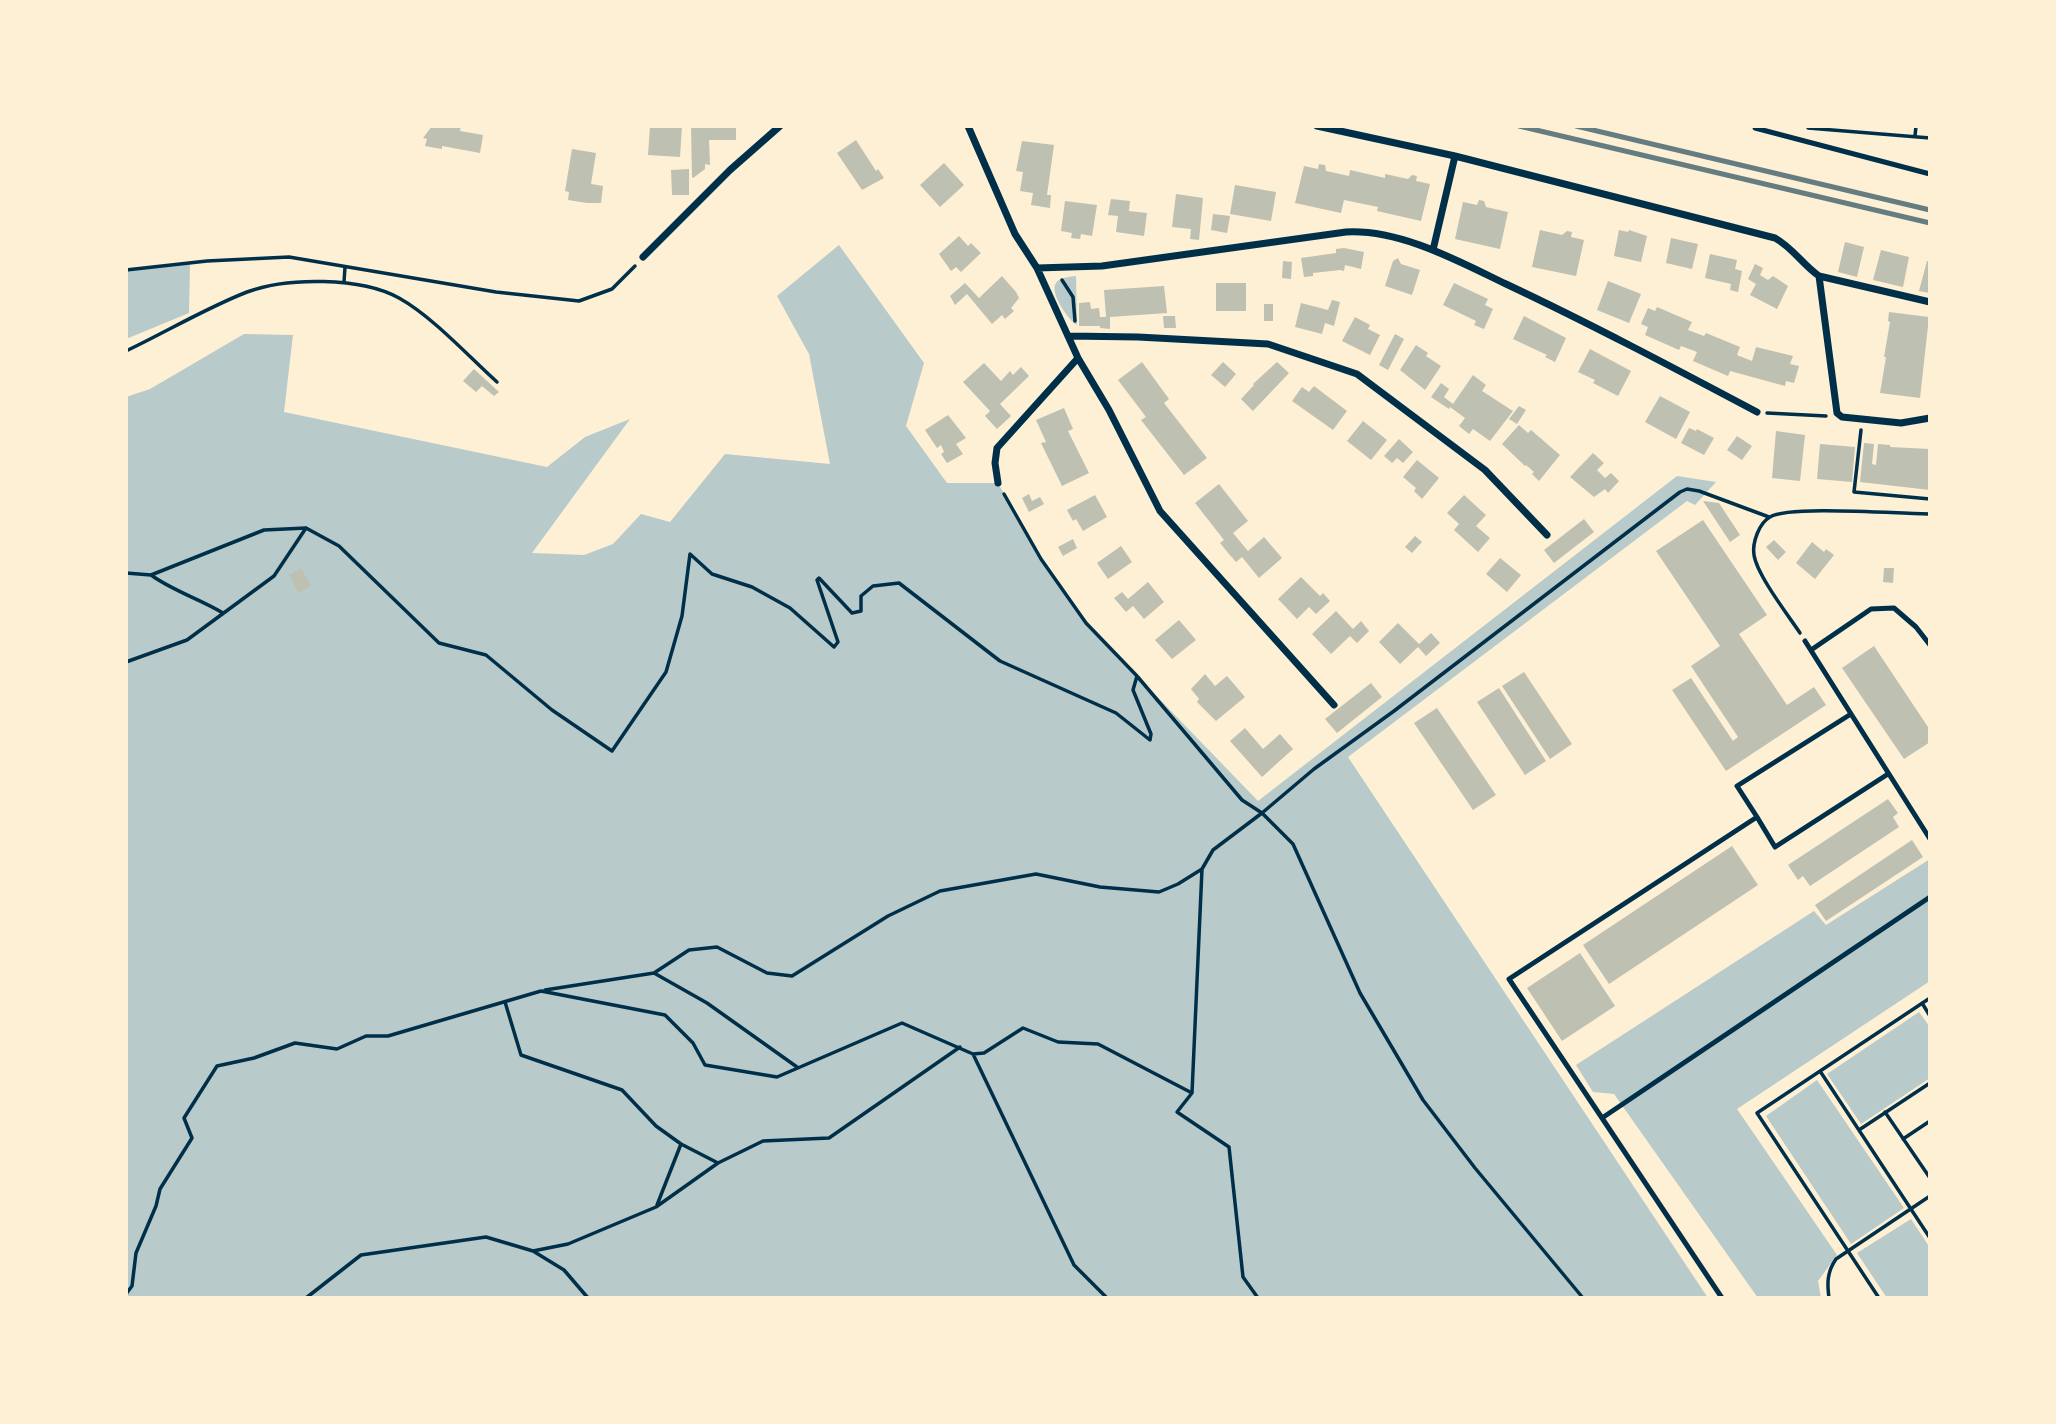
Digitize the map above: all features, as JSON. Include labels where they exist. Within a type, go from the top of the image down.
[{"type":"street","points":[[643,257],[730,170],[780,126]]},
{"type":"street","points":[[968,126],[1015,234],[1037,268],[1079,358],[1109,410],[1160,511],[1334,705]]},
{"type":"street","points":[[1317,126],[1455,156],[1762,233],[1786,244],[1819,276],[1930,302]]},
{"type":"street","points":[[1433,250],[1455,156]]},
{"type":"street","points":[[1037,268],[1102,266],[1360,231],[1433,250],[1590,323],[1757,412]]},
{"type":"street","points":[[1819,276],[1835,407],[1842,417],[1901,422],[1930,418]]},
{"type":"street","points":[[1068,335],[1268,344],[1357,374],[1485,470],[1546,535]]},
{"type":"street","points":[[998,483],[995,463],[997,448],[1079,358]]},
{"type":"lane","points":[[1755,126],[1930,174]]},
{"type":"lane","points":[[1811,650],[1871,608],[1895,608],[1916,627],[1930,645]]},
{"type":"lane","points":[[1805,641],[1930,839]]},
{"type":"lane","points":[[1851,714],[1737,786],[1775,847],[1888,774]]},
{"type":"lane","points":[[1722,1298],[1509,979],[1757,817]]},
{"type":"lane","points":[[1602,1118],[1930,897]]},
{"type":"path","points":[[1915,136],[1916,126]]},
{"type":"path","points":[[1797,127],[1930,138]]},
{"type":"path","points":[[126,270],[207,261],[289,257],[496,292],[579,301],[612,289],[643,257]]},
{"type":"path","points":[[344,283],[345,267]]},
{"type":"path","points":[[1060,268],[1063,284],[1073,297],[1076,320],[1068,335]]},
{"type":"path","points":[[126,351],[248,292],[302,281],[344,283],[398,298],[436,327],[498,382]]},
{"type":"path","points":[[1757,412],[1842,417]]},
{"type":"path","points":[[1862,419],[1854,492],[1930,499]]},
{"type":"path","points":[[998,483],[1041,559],[1086,623],[1138,676],[1242,800],[1262,813],[1293,844],[1360,993],[1423,1100],[1475,1168],[1583,1298]]},
{"type":"path","points":[[1258,1298],[1243,1277],[1229,1147],[1177,1112],[1192,1093],[1202,869],[1213,850],[1314,769],[1680,492],[1687,489],[1699,491],[1769,517],[1792,511],[1930,514]]},
{"type":"path","points":[[1769,517],[1757,534],[1754,554],[1771,589],[1805,641]]},
{"type":"path","points":[[126,573],[151,575],[264,530],[306,527],[340,546],[439,643],[486,655],[552,710],[612,751],[666,671],[682,616],[690,554],[712,574],[752,587],[790,608],[834,647],[838,642],[817,580],[819,578],[852,613],[861,611],[861,596],[873,586],[899,583],[1000,661],[1116,713],[1150,740],[1151,734],[1133,690],[1138,676]]},
{"type":"path","points":[[126,662],[187,640],[274,576],[306,527]]},
{"type":"path","points":[[151,575],[165,586],[201,599],[223,612]]},
{"type":"path","points":[[126,1294],[132,1286],[136,1253],[156,1206],[160,1189],[192,1138],[184,1118],[217,1066],[254,1058],[295,1043],[337,1049],[366,1036],[388,1036],[541,991],[654,973],[689,950],[717,947],[767,973],[793,976],[888,916],[940,891],[1036,874],[1100,887],[1159,892],[1202,869]]},
{"type":"path","points":[[654,973],[707,1003],[797,1067]]},
{"type":"path","points":[[541,991],[665,1015],[694,1044],[705,1065],[776,1077],[902,1023],[973,1054],[984,1053],[1023,1028],[1058,1042],[1098,1045],[1192,1093]]},
{"type":"path","points":[[1879,1298],[1757,1113],[1930,998]]},
{"type":"path","points":[[505,1002],[521,1055],[622,1090],[656,1126],[681,1144],[718,1163]]},
{"type":"path","points":[[1922,1003],[1930,1016]]},
{"type":"path","points":[[533,1251],[568,1244],[656,1207],[718,1163],[763,1141],[829,1138],[960,1047]]},
{"type":"path","points":[[973,1054],[1074,1265],[1107,1298]]},
{"type":"path","points":[[1819,1071],[1930,1238]]},
{"type":"path","points":[[1859,1130],[1930,1083]]},
{"type":"path","points":[[1885,1112],[1930,1178]]},
{"type":"path","points":[[1903,1139],[1930,1121]]},
{"type":"path","points":[[656,1207],[681,1144]]},
{"type":"path","points":[[1829,1298],[1829,1268],[1836,1259],[1930,1196]]},
{"type":"path","points":[[306,1298],[360,1255],[486,1237],[533,1251],[564,1270],[588,1298]]},
{"type":"shaded area","points":[[839,245],[924,363],[906,426],[947,483],[998,483],[1041,559],[1086,623],[1258,801],[1677,476],[1716,482],[1695,505],[1687,501],[1348,757],[1708,1298],[126,1298],[126,397],[150,389],[244,334],[293,335],[284,412],[547,467],[585,437],[630,419],[532,553],[584,555],[613,544],[641,514],[670,522],[725,454],[830,464],[809,354],[777,296]]},
{"type":"shaded area","points":[[190,263],[189,313],[126,339],[126,271]]},
{"type":"shaded area","points":[[1076,276],[1077,325],[1062,307],[1054,289],[1059,280]]},
{"type":"shaded area","points":[[1930,859],[1930,981],[1737,1109],[1837,1255],[1818,1281],[1821,1298],[1758,1298],[1614,1094],[1593,1092],[1576,1065],[1814,911],[1826,925]]},
{"type":"shaded area","points":[[1919,1012],[1930,1027],[1930,1078],[1861,1124],[1827,1074]]},
{"type":"shaded area","points":[[1817,1080],[1904,1208],[1851,1244],[1766,1116]]},
{"type":"shaded area","points":[[1911,1219],[1930,1248],[1930,1298],[1887,1298],[1857,1253]]},
{"type":"building","points":[[432,126],[461,126],[460,131],[483,135],[480,153],[442,146],[442,149],[425,146],[427,139],[423,138]]},
{"type":"building","points":[[650,126],[682,126],[680,157],[648,155]]},
{"type":"building","points":[[691,126],[736,126],[736,140],[709,140],[710,165],[705,164],[705,169],[693,178],[692,177]]},
{"type":"building","points":[[856,140],[876,171],[878,169],[884,178],[862,190],[837,153]]},
{"type":"building","points":[[1022,141],[1054,145],[1047,195],[1051,195],[1050,208],[1031,205],[1033,193],[1020,191],[1023,172],[1016,171]]},
{"type":"building","points":[[572,149],[596,153],[591,184],[603,186],[601,203],[568,200],[569,192],[565,191]]},
{"type":"building","points":[[944,163],[964,185],[940,207],[920,185]]},
{"type":"building","points":[[1319,164],[1325,165],[1326,171],[1349,176],[1350,170],[1385,178],[1385,174],[1408,179],[1412,175],[1417,176],[1416,181],[1430,184],[1421,221],[1377,211],[1378,207],[1344,200],[1341,213],[1295,203],[1304,166],[1318,169]]},
{"type":"building","points":[[689,169],[689,195],[672,195],[671,170]]},
{"type":"building","points":[[1235,185],[1276,192],[1271,221],[1230,214]]},
{"type":"building","points":[[1176,194],[1203,198],[1199,240],[1190,239],[1191,229],[1172,227]]},
{"type":"building","points":[[1111,199],[1130,201],[1129,211],[1147,213],[1144,236],[1116,232],[1118,216],[1108,215]]},
{"type":"building","points":[[1479,200],[1484,201],[1486,207],[1508,212],[1500,249],[1455,239],[1463,202],[1477,205]]},
{"type":"building","points":[[1065,201],[1097,205],[1092,236],[1081,234],[1080,239],[1071,238],[1072,233],[1061,231]]},
{"type":"building","points":[[1213,214],[1230,216],[1227,233],[1211,230]]},
{"type":"building","points":[[1540,230],[1562,235],[1567,231],[1572,232],[1571,237],[1584,240],[1576,276],[1532,267]]},
{"type":"building","points":[[1619,230],[1647,236],[1641,262],[1614,256]]},
{"type":"building","points":[[959,236],[968,246],[971,243],[981,253],[961,272],[956,267],[951,271],[939,254]]},
{"type":"building","points":[[1671,238],[1698,244],[1692,269],[1666,263]]},
{"type":"building","points":[[1845,242],[1864,247],[1857,277],[1838,272]]},
{"type":"building","points":[[1336,249],[1364,252],[1361,269],[1345,265],[1344,271],[1313,273],[1313,276],[1304,277],[1301,258],[1336,253]]},
{"type":"building","points":[[1881,250],[1909,257],[1903,287],[1873,280]]},
{"type":"building","points":[[1710,254],[1737,260],[1735,269],[1742,271],[1738,292],[1730,290],[1731,284],[1705,278]]},
{"type":"building","points":[[1398,258],[1401,264],[1420,270],[1412,295],[1385,286],[1393,261]]},
{"type":"building","points":[[1283,261],[1292,262],[1291,279],[1282,278]]},
{"type":"building","points":[[1927,261],[1930,261],[1930,293],[1919,291]]},
{"type":"building","points":[[1755,264],[1763,268],[1760,275],[1768,280],[1773,276],[1788,286],[1777,309],[1750,295],[1756,284],[1748,279]]},
{"type":"building","points":[[1002,276],[1019,298],[1011,308],[1014,311],[1005,319],[1002,315],[992,324],[967,294],[955,305],[950,296],[965,283],[979,298]]},
{"type":"building","points":[[1608,281],[1641,294],[1629,323],[1597,310]]},
{"type":"building","points":[[1216,283],[1246,283],[1246,311],[1216,311]]},
{"type":"building","points":[[1454,283],[1488,299],[1485,305],[1493,309],[1484,329],[1474,325],[1476,321],[1443,305]]},
{"type":"building","points":[[1164,286],[1167,313],[1110,317],[1110,329],[1079,326],[1079,303],[1090,302],[1091,309],[1099,308],[1100,317],[1106,317],[1104,290]]},
{"type":"building","points":[[1332,300],[1340,302],[1334,326],[1325,323],[1322,334],[1295,327],[1301,303],[1328,310]]},
{"type":"building","points":[[1264,304],[1273,304],[1273,321],[1264,321]]},
{"type":"building","points":[[1657,307],[1692,322],[1688,330],[1704,336],[1706,333],[1740,347],[1737,355],[1752,361],[1756,347],[1793,356],[1790,364],[1799,366],[1794,383],[1786,381],[1785,386],[1730,371],[1728,376],[1693,361],[1697,352],[1681,346],[1679,350],[1645,335],[1648,327],[1641,324],[1648,308],[1655,311]]},
{"type":"building","points":[[1889,312],[1929,317],[1920,398],[1880,393]]},
{"type":"building","points":[[1163,316],[1175,316],[1176,328],[1164,328]]},
{"type":"building","points":[[1524,316],[1566,338],[1555,362],[1545,357],[1547,355],[1513,339]]},
{"type":"building","points":[[1355,317],[1370,325],[1368,329],[1380,335],[1370,355],[1342,341]]},
{"type":"building","points":[[1395,334],[1404,339],[1388,370],[1379,365]]},
{"type":"building","points":[[1416,345],[1441,366],[1425,390],[1400,370]]},
{"type":"building","points":[[1590,349],[1631,371],[1618,396],[1578,372]]},
{"type":"building","points":[[1142,362],[1169,399],[1164,403],[1207,458],[1184,475],[1141,420],[1146,417],[1118,380]]},
{"type":"building","points":[[1223,362],[1236,374],[1225,387],[1211,375]]},
{"type":"building","points":[[1277,362],[1289,373],[1253,411],[1241,399]]},
{"type":"building","points":[[984,363],[1001,381],[1010,371],[1013,375],[1021,367],[1029,376],[1000,404],[1011,416],[997,429],[985,416],[990,411],[963,382]]},
{"type":"building","points":[[474,369],[499,392],[494,396],[482,386],[476,392],[463,381]]},
{"type":"building","points":[[1473,375],[1486,385],[1482,391],[1513,411],[1490,441],[1473,429],[1469,434],[1459,426],[1465,418],[1431,397],[1441,383],[1449,389],[1444,397],[1453,404]]},
{"type":"building","points":[[1314,386],[1347,411],[1333,430],[1292,401],[1302,387],[1309,392]]},
{"type":"building","points":[[1660,396],[1690,412],[1676,439],[1645,422]]},
{"type":"building","points":[[1519,406],[1526,410],[1517,424],[1509,419]]},
{"type":"building","points":[[1064,408],[1073,429],[1068,431],[1089,473],[1062,486],[1041,443],[1046,442],[1036,420]]},
{"type":"building","points":[[948,415],[966,438],[956,444],[963,454],[947,463],[941,454],[944,452],[941,445],[937,448],[925,430]]},
{"type":"building","points":[[1363,421],[1387,440],[1371,460],[1347,441]]},
{"type":"building","points":[[1519,425],[1528,433],[1531,430],[1560,455],[1539,481],[1532,474],[1534,472],[1502,444]]},
{"type":"building","points":[[1689,428],[1714,438],[1704,455],[1681,443]]},
{"type":"building","points":[[1776,431],[1805,435],[1800,481],[1772,478]]},
{"type":"building","points":[[1737,436],[1752,446],[1742,460],[1727,450]]},
{"type":"building","points":[[1399,439],[1413,452],[1403,463],[1397,458],[1392,463],[1384,456]]},
{"type":"building","points":[[1864,443],[1874,444],[1872,464],[1876,465],[1878,444],[1930,449],[1930,490],[1860,482]]},
{"type":"building","points":[[1820,444],[1855,447],[1852,482],[1817,479]]},
{"type":"building","points":[[1593,453],[1604,463],[1597,470],[1605,478],[1611,473],[1619,481],[1608,493],[1605,489],[1594,497],[1570,477]]},
{"type":"building","points":[[1417,460],[1439,478],[1422,499],[1414,491],[1416,488],[1403,477]]},
{"type":"building","points":[[1219,484],[1248,521],[1233,533],[1248,551],[1264,537],[1282,558],[1259,578],[1242,557],[1236,562],[1229,554],[1220,543],[1224,540],[1195,503]]},
{"type":"building","points":[[1029,494],[1032,501],[1040,497],[1044,504],[1029,512],[1022,498]]},
{"type":"building","points":[[1095,495],[1107,517],[1083,531],[1067,510]]},
{"type":"building","points":[[1464,495],[1486,515],[1476,526],[1490,538],[1478,552],[1454,530],[1459,524],[1447,513]]},
{"type":"building","points":[[1703,501],[1719,503],[1740,535],[1730,542]]},
{"type":"building","points":[[1584,519],[1594,532],[1554,563],[1544,550]]},
{"type":"building","points":[[1703,520],[1767,615],[1739,634],[1787,705],[1814,687],[1826,705],[1726,771],[1672,690],[1691,678],[1733,741],[1738,737],[1691,666],[1720,646],[1656,551]]},
{"type":"building","points":[[1415,536],[1422,542],[1412,553],[1405,547]]},
{"type":"building","points":[[1073,539],[1077,548],[1063,556],[1058,547]]},
{"type":"building","points":[[1774,540],[1786,552],[1778,560],[1766,547]]},
{"type":"building","points":[[1812,542],[1824,552],[1826,549],[1834,555],[1815,579],[1796,563]]},
{"type":"building","points":[[1121,546],[1132,562],[1108,579],[1097,563]]},
{"type":"building","points":[[1500,558],[1521,575],[1507,592],[1486,574]]},
{"type":"building","points":[[301,568],[311,586],[299,593],[289,575]]},
{"type":"building","points":[[1884,568],[1894,568],[1893,583],[1883,582]]},
{"type":"building","points":[[1301,577],[1320,596],[1323,593],[1330,601],[1316,614],[1309,607],[1297,619],[1278,599]]},
{"type":"building","points":[[1148,582],[1164,602],[1144,619],[1133,606],[1126,612],[1114,598],[1122,592],[1128,599]]},
{"type":"building","points":[[1336,611],[1353,629],[1361,621],[1369,631],[1357,643],[1350,636],[1331,654],[1312,634]]},
{"type":"building","points":[[1179,620],[1196,640],[1172,659],[1155,640]]},
{"type":"building","points":[[1398,623],[1419,644],[1431,633],[1440,643],[1426,656],[1418,647],[1400,664],[1379,642]]},
{"type":"building","points":[[1874,646],[1930,730],[1930,742],[1904,759],[1842,668]]},
{"type":"building","points":[[1524,672],[1572,744],[1550,759],[1502,686]]},
{"type":"building","points":[[1205,674],[1215,686],[1227,676],[1245,697],[1216,721],[1197,702],[1199,699],[1191,689]]},
{"type":"building","points":[[1371,683],[1382,697],[1337,733],[1325,719]]},
{"type":"building","points":[[1499,688],[1546,761],[1525,775],[1477,702]]},
{"type":"building","points":[[1437,708],[1496,795],[1473,810],[1414,723]]},
{"type":"building","points":[[1245,728],[1263,749],[1280,734],[1293,749],[1262,777],[1230,741]]},
{"type":"building","points":[[1888,799],[1898,813],[1893,817],[1899,827],[1810,886],[1803,876],[1798,880],[1788,865]]},
{"type":"building","points":[[1912,840],[1923,857],[1826,921],[1815,905]]},
{"type":"building","points":[[1732,846],[1758,885],[1609,984],[1583,945]]},
{"type":"building","points":[[1580,953],[1615,1006],[1562,1041],[1527,988]]},
{"type":"railway","points":[[1519,126],[1930,223]]},
{"type":"railway","points":[[1576,126],[1930,210]]}]
